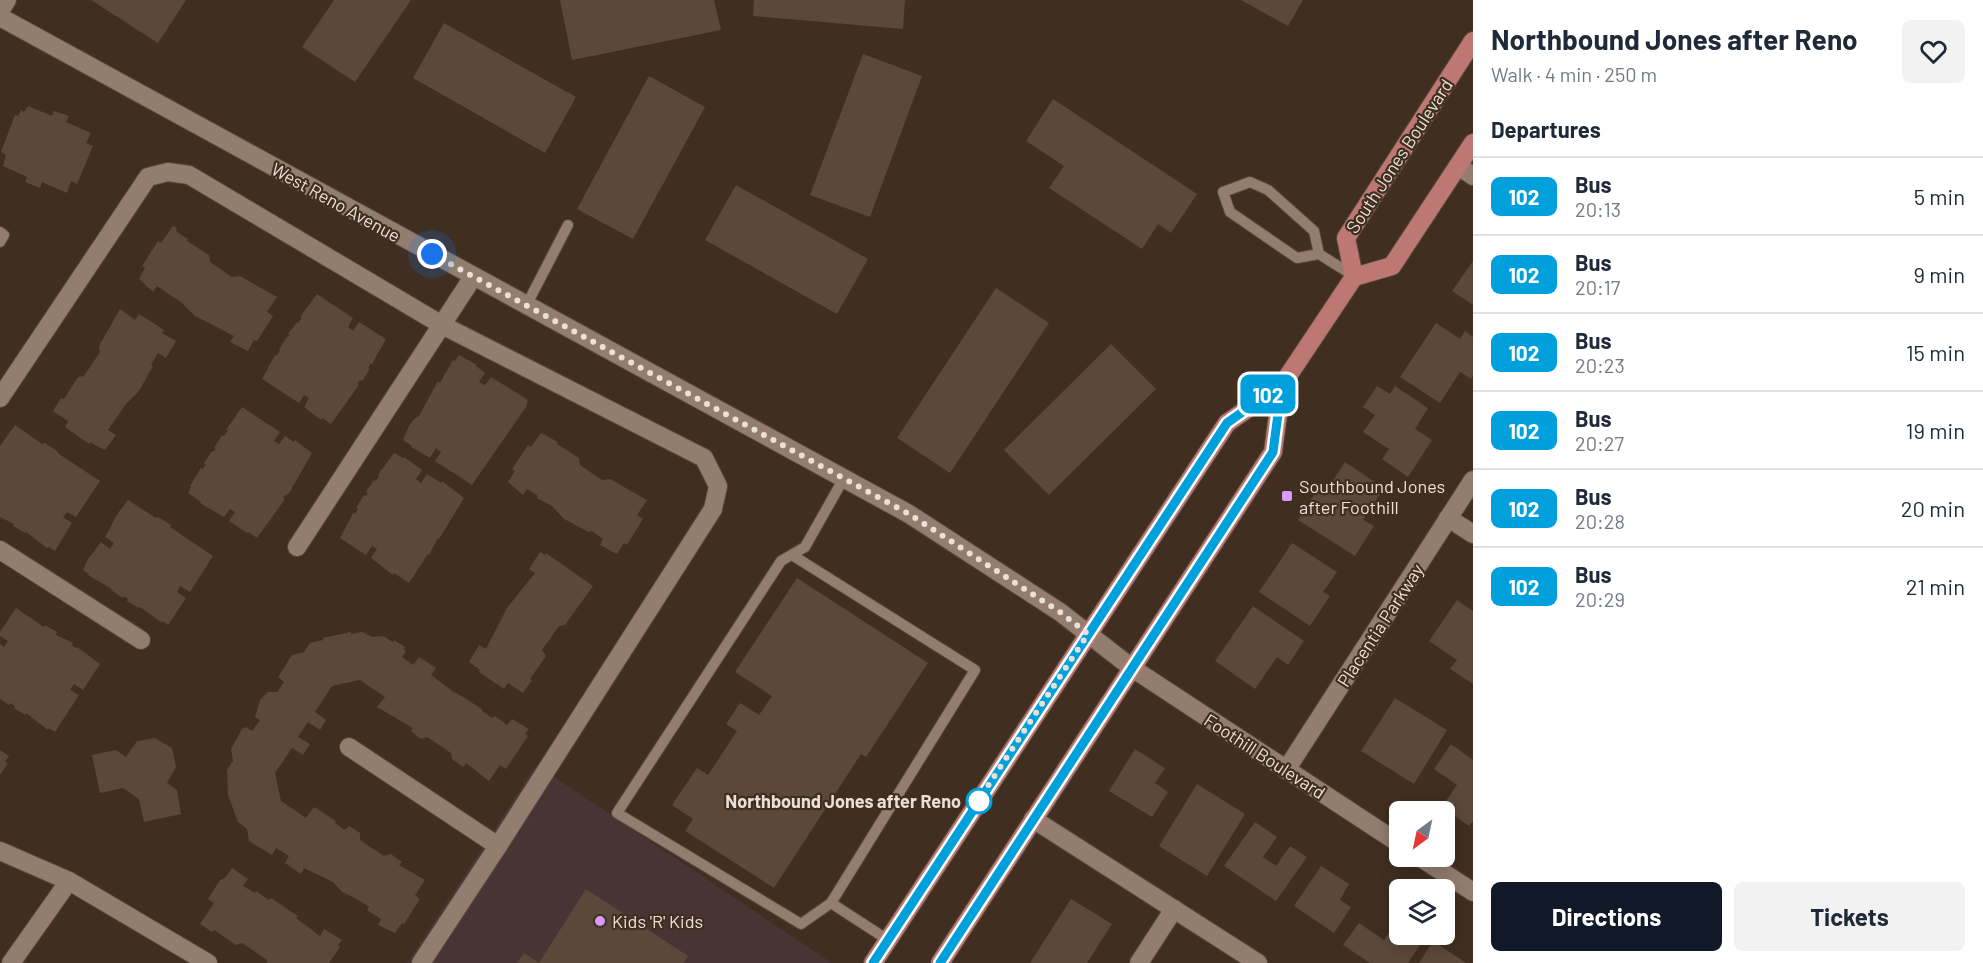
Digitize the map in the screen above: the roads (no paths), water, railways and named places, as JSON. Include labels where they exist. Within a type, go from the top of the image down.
[{"type":"main road","name":"South Jones Boulevard","points":[[1354,276],[1346,238],[1473,41]]},
{"type":"main road","points":[[873,963],[1227,423],[1282,384],[1354,276],[1392,266],[1465,171],[1473,143]]},
{"type":"main road","points":[[940,963],[1273,452],[1282,384]]},
{"type":"street","points":[[0,10],[7,0]]},
{"type":"street","name":"West Reno Avenue","points":[[0,17],[909,514],[1060,612],[1132,668]]},
{"type":"street","points":[[0,398],[148,177],[168,172],[189,174],[442,325],[704,458],[718,486],[713,509],[421,963]]},
{"type":"street","points":[[297,547],[473,277]]},
{"type":"street","name":"Placentia Parkway","points":[[1286,770],[1473,480]]},
{"type":"street","points":[[1448,518],[1473,534]]},
{"type":"street","points":[[0,550],[141,640]]},
{"type":"street","name":"Foothill Boulevard","points":[[1132,668],[1389,837]]},
{"type":"street","points":[[349,747],[498,846]]},
{"type":"street","points":[[1033,819],[1258,963]]},
{"type":"street","points":[[0,851],[69,881],[208,963]]},
{"type":"street","points":[[1435,867],[1473,892]]},
{"type":"street","points":[[11,963],[69,881]]},
{"type":"street","points":[[1139,963],[1174,909]]},
{"type":"lane","points":[[1319,254],[1314,231],[1268,190],[1250,182],[1223,192],[1230,213],[1297,258],[1319,254],[1354,276]]},
{"type":"lane","points":[[526,306],[568,225]]},
{"type":"lane","points":[[0,232],[4,235],[0,242]]},
{"type":"lane","points":[[792,555],[975,670],[831,903],[801,924],[617,813],[781,561],[805,547],[844,478]]},
{"type":"lane","points":[[831,903],[888,940]]},
{"type":"place","name":"Southbound Jones after Foothill","points":[[1287,496]]},
{"type":"place","name":"Northbound Jones after Reno","points":[[979,801]]},
{"type":"place","name":"Kids 'R' Kids","points":[[600,921]]}]
